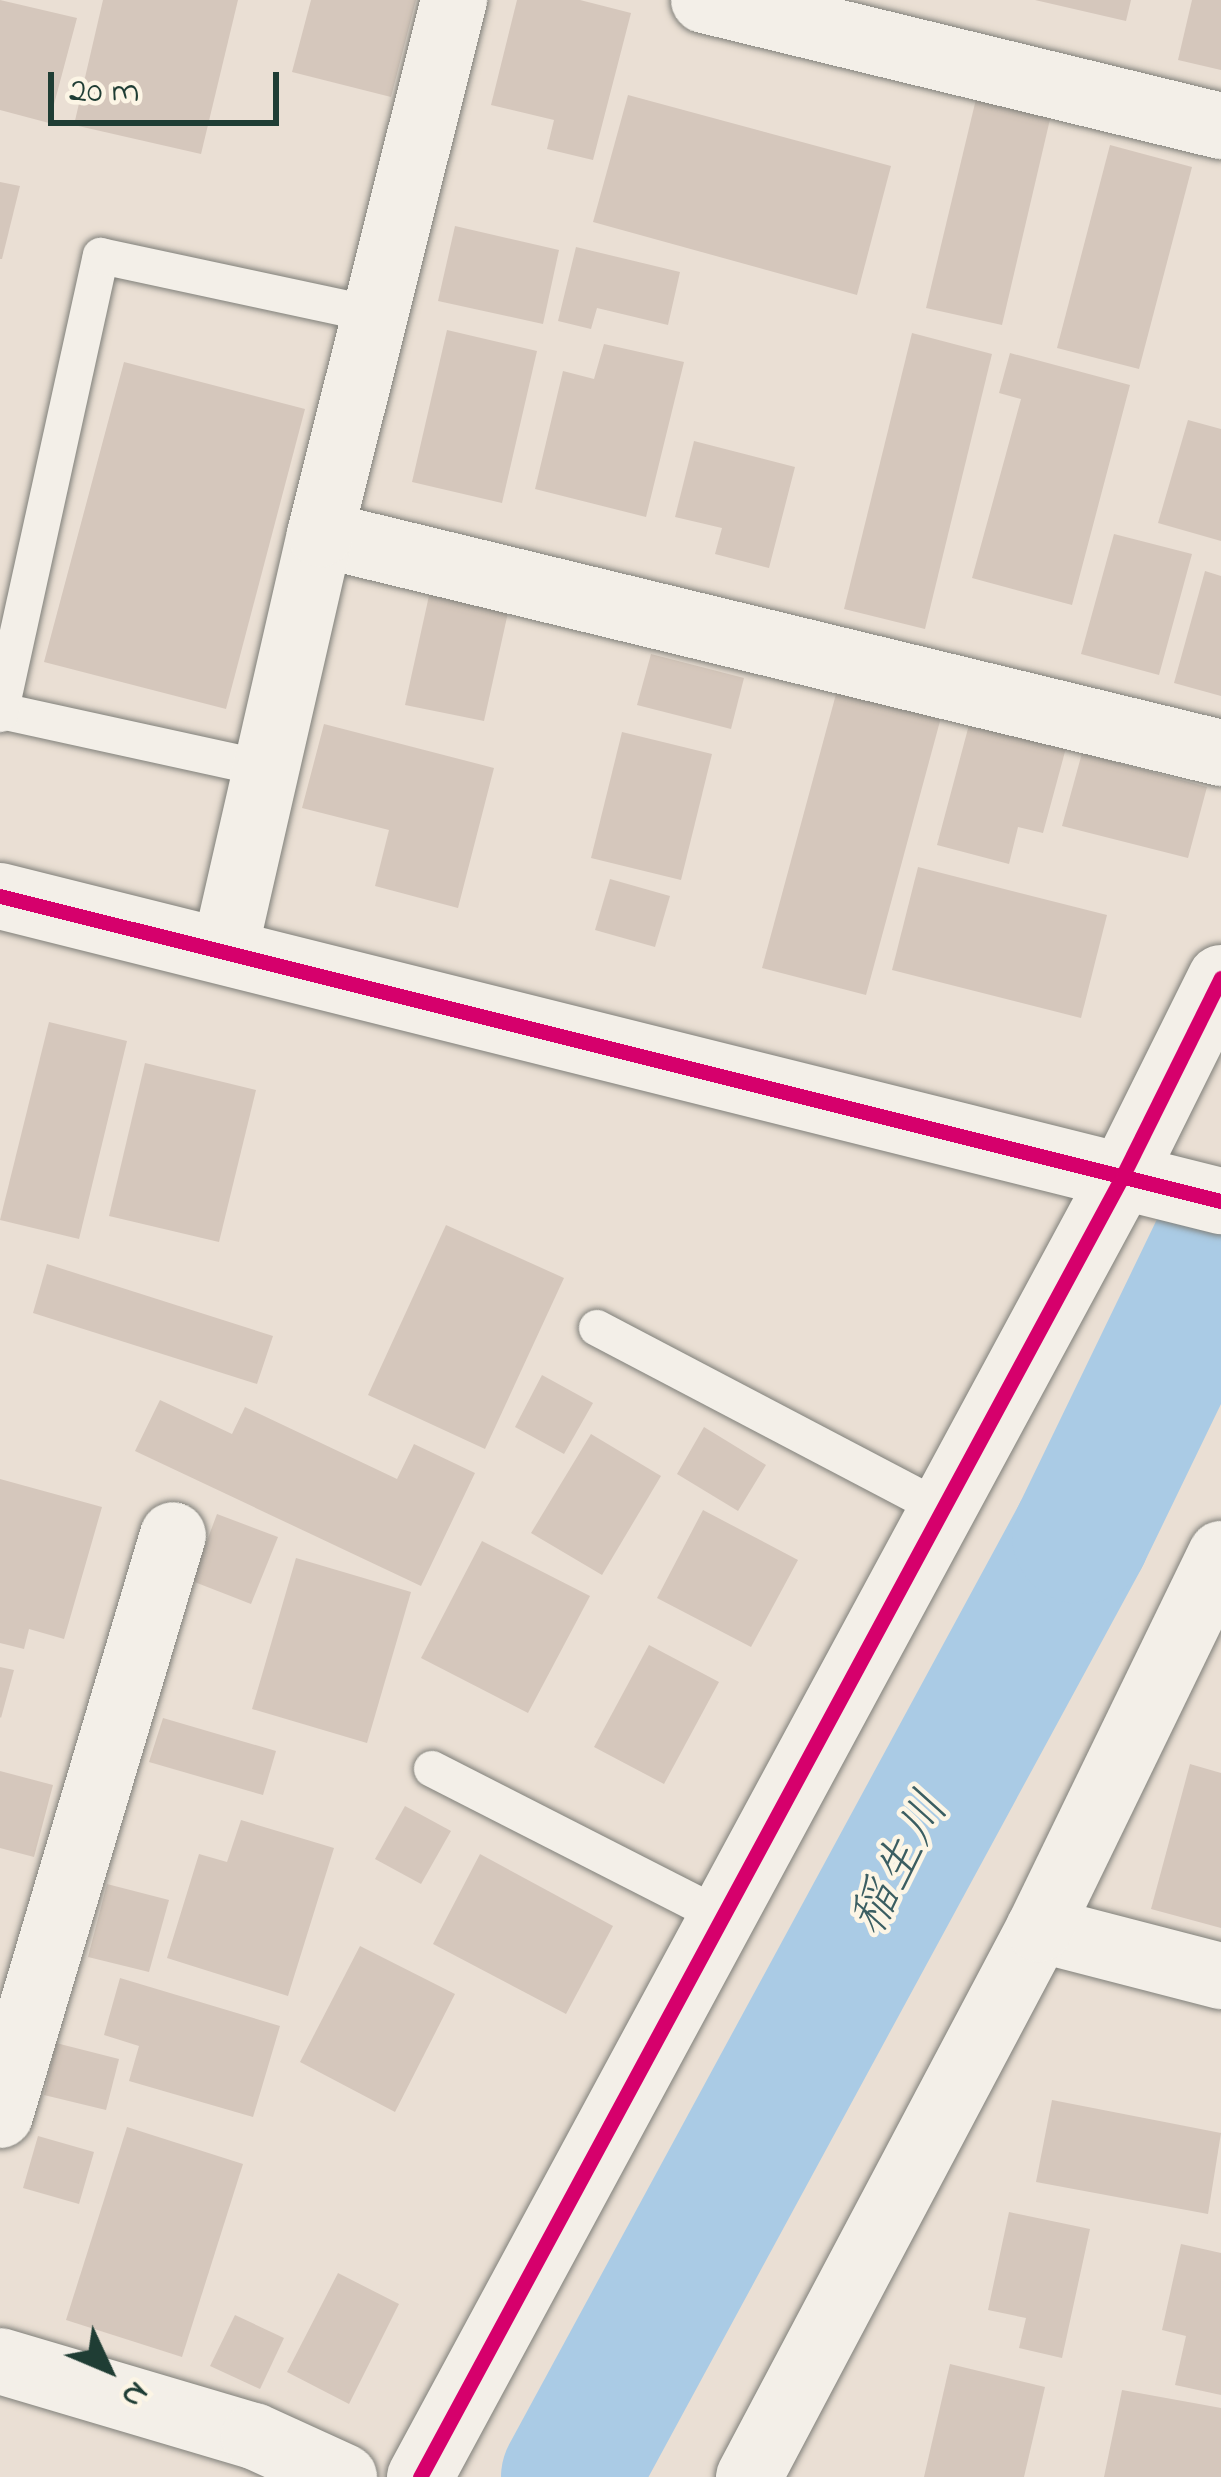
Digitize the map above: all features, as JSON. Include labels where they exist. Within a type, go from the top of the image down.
[{"type":"street","points":[[225,949],[320,535],[454,0]]},
{"type":"street","points":[[704,0],[1221,126]]},
{"type":"street","points":[[320,535],[1221,753]]},
{"type":"street","points":[[0,896],[1172,1188]]},
{"type":"street","points":[[420,2477],[943,1510],[1172,1188],[1221,978]]},
{"type":"street","points":[[0,2115],[173,1535]]},
{"type":"street","points":[[749,2477],[1039,1929],[1221,1554]]},
{"type":"street","points":[[1039,1929],[1221,1976]]},
{"type":"street","points":[[0,2361],[254,2436],[344,2477]]},
{"type":"lane","points":[[266,769],[0,713],[101,256],[376,314]]},
{"type":"lane","points":[[597,1328],[943,1510]]},
{"type":"lane","points":[[432,1769],[722,1917]]},
{"type":"building","points":[[0,0],[77,18],[49,123],[0,110]]},
{"type":"building","points":[[103,0],[238,0],[201,154],[74,125]]},
{"type":"building","points":[[311,0],[416,0],[391,97],[292,72]]},
{"type":"building","points":[[517,0],[580,0],[631,13],[593,160],[547,149],[554,120],[491,105]]},
{"type":"building","points":[[1035,0],[1131,0],[1126,21]]},
{"type":"building","points":[[1192,0],[1221,0],[1221,70],[1178,60]]},
{"type":"building","points":[[628,95],[891,166],[857,295],[593,222]]},
{"type":"building","points":[[976,99],[1051,115],[1002,325],[926,308]]},
{"type":"building","points":[[1110,145],[1192,167],[1139,369],[1057,348]]},
{"type":"building","points":[[0,182],[20,186],[2,259],[0,259]]},
{"type":"building","points":[[455,226],[559,250],[543,324],[438,301]]},
{"type":"building","points":[[576,247],[680,272],[668,325],[597,308],[591,329],[558,321]]},
{"type":"building","points":[[447,330],[537,351],[502,503],[412,482]]},
{"type":"building","points":[[912,333],[992,354],[925,629],[844,609]]},
{"type":"building","points":[[604,344],[684,362],[646,517],[535,489],[563,371],[594,379]]},
{"type":"building","points":[[1010,353],[1130,385],[1072,605],[972,578],[1021,399],[999,393]]},
{"type":"building","points":[[124,362],[305,409],[226,709],[44,662]]},
{"type":"building","points":[[1188,420],[1221,429],[1221,541],[1158,523]]},
{"type":"building","points":[[694,441],[795,467],[769,568],[715,554],[722,528],[675,517]]},
{"type":"building","points":[[1114,534],[1192,554],[1159,675],[1081,654]]},
{"type":"building","points":[[1205,571],[1221,576],[1221,696],[1174,683]]},
{"type":"building","points":[[432,582],[511,599],[484,721],[405,705]]},
{"type":"building","points":[[651,654],[744,678],[731,729],[637,705]]},
{"type":"building","points":[[839,683],[943,710],[866,995],[762,968]]},
{"type":"building","points":[[970,721],[1066,748],[1043,833],[1018,827],[1009,864],[937,845]]},
{"type":"building","points":[[324,724],[494,768],[458,908],[375,886],[389,830],[302,808]]},
{"type":"building","points":[[622,732],[712,754],[681,880],[591,858]]},
{"type":"building","points":[[1082,753],[1207,787],[1188,858],[1062,826]]},
{"type":"building","points":[[918,867],[1107,915],[1081,1018],[892,970]]},
{"type":"building","points":[[610,879],[670,896],[655,947],[595,930]]},
{"type":"building","points":[[49,1022],[127,1041],[79,1239],[0,1220]]},
{"type":"building","points":[[145,1063],[256,1090],[219,1242],[109,1216]]},
{"type":"building","points":[[446,1225],[564,1278],[485,1449],[368,1395]]},
{"type":"building","points":[[47,1264],[273,1336],[257,1384],[33,1313]]},
{"type":"building","points":[[542,1375],[593,1403],[564,1454],[515,1427]]},
{"type":"building","points":[[160,1400],[232,1434],[245,1407],[397,1479],[414,1444],[475,1473],[421,1586],[135,1451]]},
{"type":"building","points":[[704,1427],[766,1465],[738,1511],[677,1474]]},
{"type":"building","points":[[591,1434],[661,1476],[602,1575],[531,1533]]},
{"type":"building","points":[[0,1479],[102,1507],[64,1639],[29,1629],[24,1649],[0,1643]]},
{"type":"building","points":[[703,1510],[798,1560],[751,1647],[657,1598]]},
{"type":"building","points":[[217,1514],[278,1537],[251,1604],[192,1581]]},
{"type":"building","points":[[482,1541],[590,1596],[528,1713],[421,1658]]},
{"type":"building","points":[[296,1558],[411,1592],[367,1743],[252,1709]]},
{"type":"building","points":[[649,1645],[719,1682],[664,1784],[594,1747]]},
{"type":"building","points":[[0,1667],[14,1670],[1,1718],[0,1717]]},
{"type":"building","points":[[163,1718],[276,1751],[263,1795],[149,1762]]},
{"type":"building","points":[[1190,1764],[1221,1773],[1221,1928],[1151,1909]]},
{"type":"building","points":[[0,1771],[53,1785],[34,1857],[0,1848]]},
{"type":"building","points":[[405,1806],[451,1831],[421,1884],[375,1859]]},
{"type":"building","points":[[241,1820],[334,1848],[288,1996],[167,1958],[199,1854],[227,1862]]},
{"type":"building","points":[[480,1854],[613,1926],[566,2014],[433,1944]]},
{"type":"building","points":[[107,1884],[169,1900],[149,1972],[88,1957]]},
{"type":"building","points":[[360,1946],[455,1994],[395,2112],[300,2062]]},
{"type":"building","points":[[120,1978],[280,2026],[253,2117],[129,2081],[139,2046],[104,2035]]},
{"type":"building","points":[[56,2043],[119,2059],[106,2110],[44,2095]]},
{"type":"building","points":[[1052,2100],[1221,2133],[1208,2214],[1036,2182]]},
{"type":"building","points":[[127,2127],[243,2164],[182,2357],[66,2320]]},
{"type":"building","points":[[38,2136],[94,2152],[79,2204],[23,2188]]},
{"type":"building","points":[[1009,2212],[1090,2229],[1062,2358],[1019,2348],[1026,2318],[988,2310]]},
{"type":"building","points":[[1181,2244],[1221,2253],[1221,2395],[1175,2385],[1186,2336],[1162,2330]]},
{"type":"building","points":[[338,2273],[399,2304],[349,2404],[287,2372]]},
{"type":"building","points":[[235,2315],[284,2338],[260,2389],[210,2366]]},
{"type":"building","points":[[950,2364],[1045,2387],[1024,2477],[924,2477]]},
{"type":"building","points":[[1122,2390],[1221,2408],[1221,2477],[1104,2477]]},
{"type":"waterway","name":"稲生川","points":[[570,2477],[1081,1535],[1221,1245]]},
{"type":"cycle path","points":[[0,896],[1221,1201]]},
{"type":"cycle path","points":[[420,2477],[1123,1175],[1221,978]]}]
